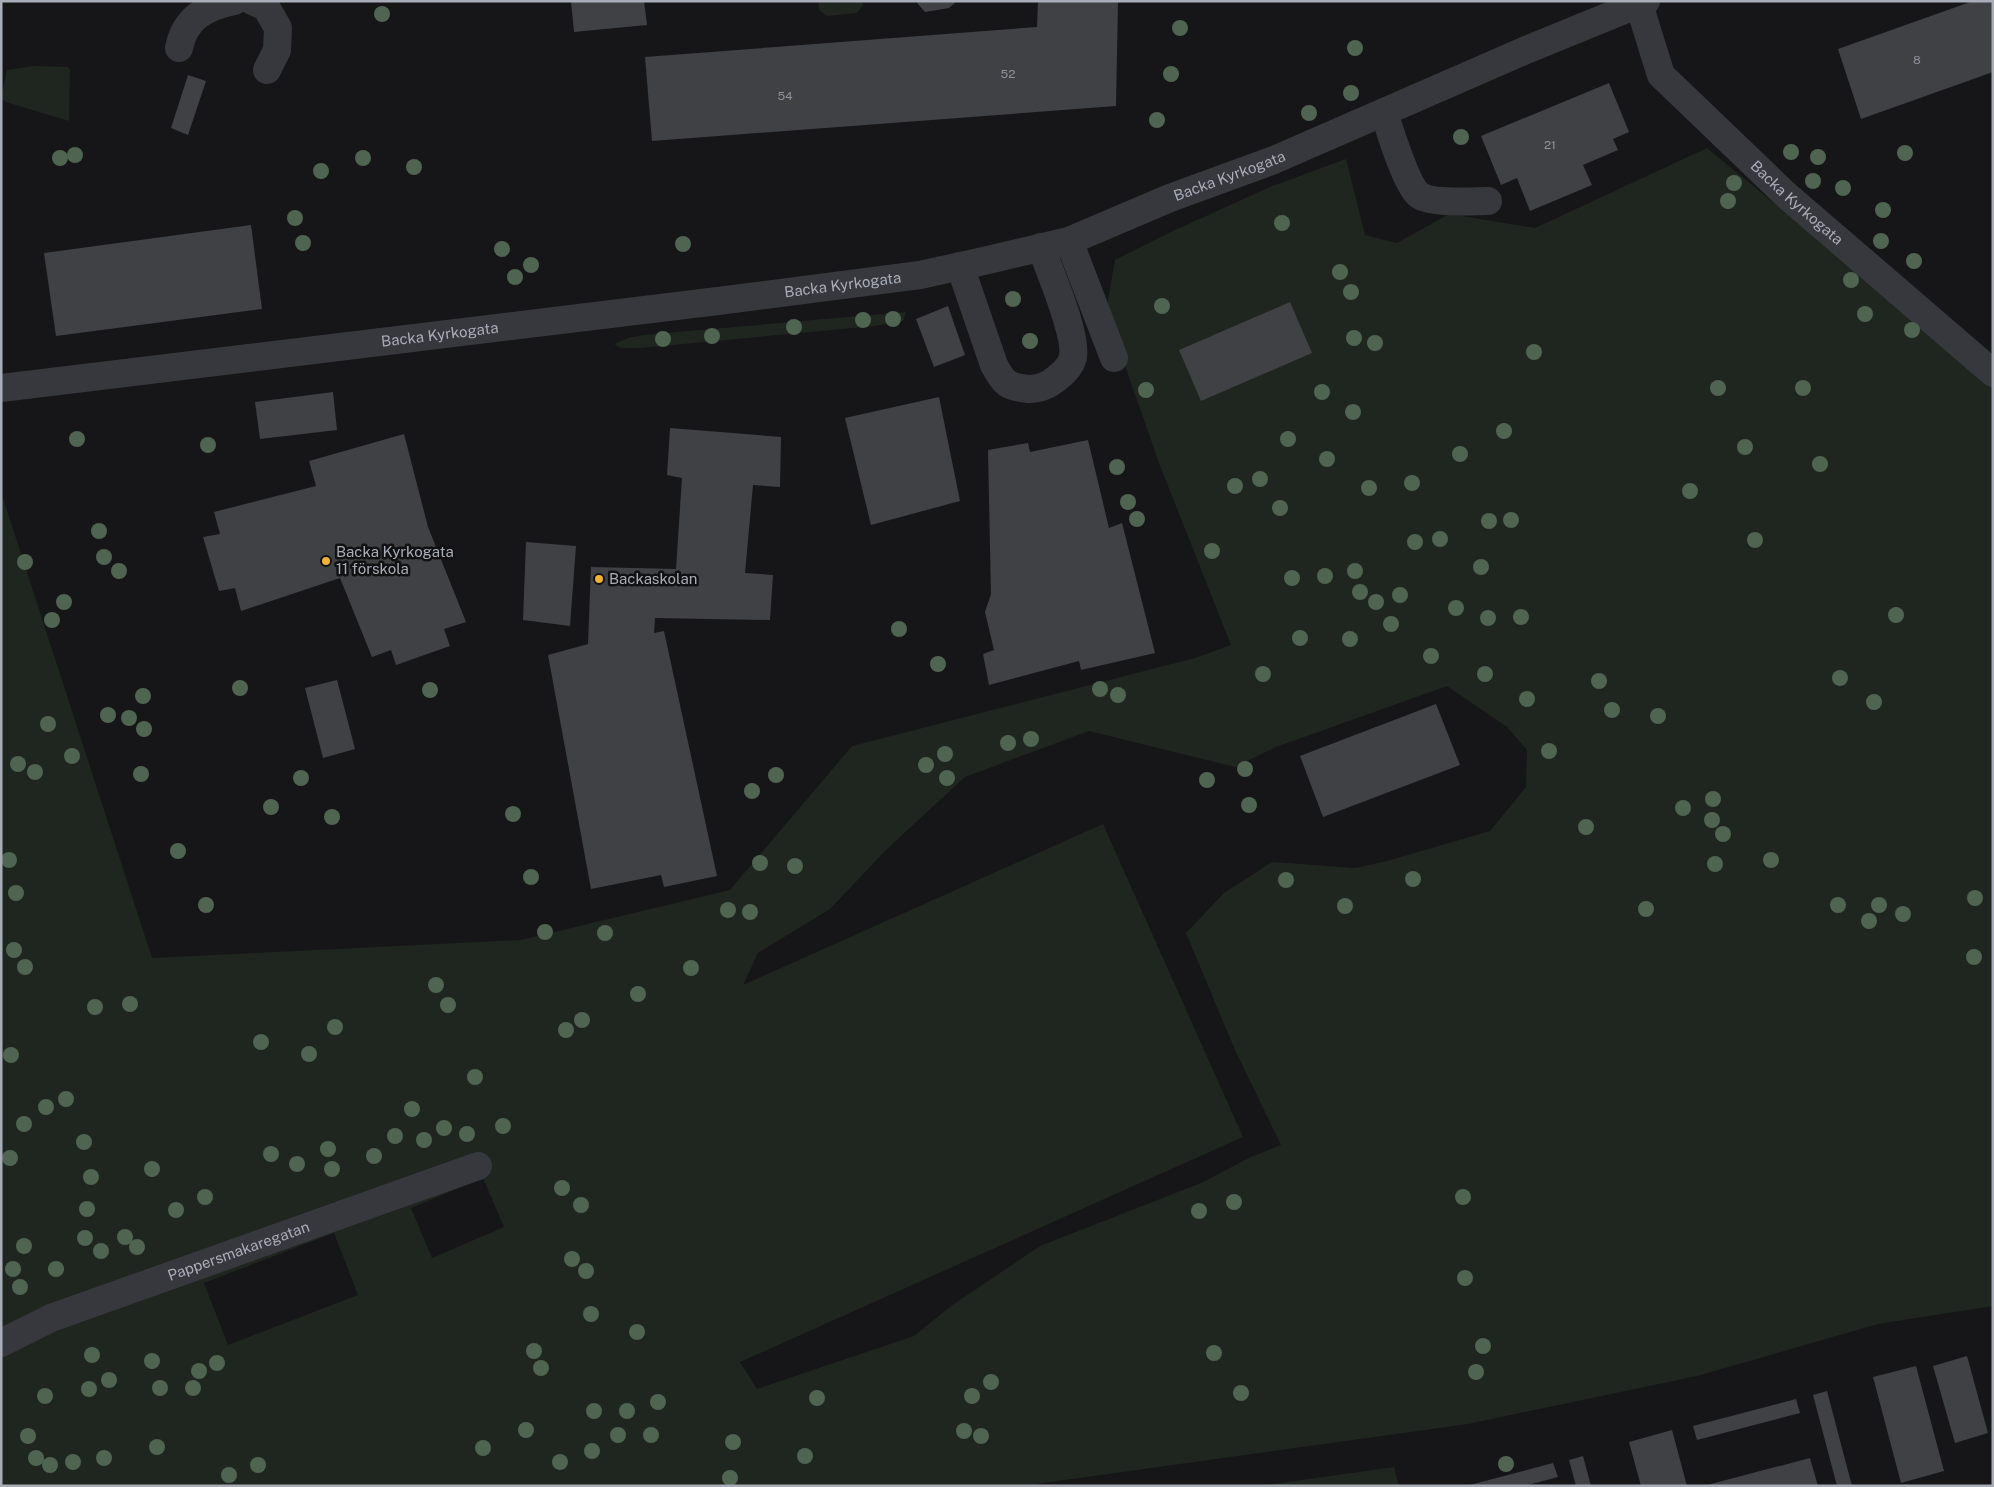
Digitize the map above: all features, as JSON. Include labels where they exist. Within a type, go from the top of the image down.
[{"type":"street","points":[[179,48],[182,34],[188,24],[207,9],[234,1]]},
{"type":"street","points":[[252,1],[266,7],[278,28],[277,50],[267,70]]},
{"type":"street","name":"Backa Kyrkogata","points":[[1,388],[920,275],[1041,248],[1069,241],[1170,198],[1274,160],[1641,2],[1661,75],[1785,194],[1993,372]]},
{"type":"street","points":[[1384,113],[1409,179],[1419,195],[1436,200],[1488,201]]},
{"type":"street","points":[[1069,241],[1114,358]]},
{"type":"street","points":[[960,266],[994,365],[1002,381],[1014,388],[1035,389],[1049,385],[1064,373],[1073,359],[1074,339],[1041,248]]},
{"type":"street","name":"Pappersmakaregatan","points":[[1,1343],[51,1318],[478,1166]]},
{"type":"shaded area","points":[[818,1],[862,1],[863,5],[857,13],[827,16],[819,10]]},
{"type":"shaded area","points":[[34,66],[68,67],[70,70],[69,121],[6,102],[2,99],[7,70]]},
{"type":"shaded area","points":[[1707,148],[1993,383],[1993,1306],[1878,1324],[1697,1376],[1468,1424],[1022,1486],[1,1486],[1,492],[152,958],[521,940],[730,890],[852,746],[1195,658],[1231,645],[1159,463],[1106,311],[1115,260],[1175,230],[1270,187],[1346,159],[1365,235],[1397,243],[1449,214],[1535,228]],"holes":[[[1447,686],[1507,727],[1527,750],[1526,787],[1490,831],[1387,861],[1355,868],[1272,862],[1224,893],[1186,933],[1235,1050],[1281,1145],[1251,1157],[1201,1183],[1040,1246],[951,1306],[914,1336],[757,1389],[740,1362],[1243,1137],[1103,824],[743,985],[758,953],[830,909],[887,849],[965,777],[1089,731],[1235,767],[1276,747]],[[483,1178],[504,1227],[432,1258],[411,1208]],[[334,1233],[358,1295],[228,1345],[204,1283]]]},
{"type":"shaded area","points":[[906,312],[903,321],[875,326],[640,348],[621,348],[614,344],[628,338],[643,335]]},
{"type":"shaded area","points":[[1394,1467],[1399,1486],[1260,1486]]},
{"type":"building","points":[[571,1],[644,1],[647,25],[574,32]]},
{"type":"building","points":[[917,1],[957,1],[949,8],[925,12]]},
{"type":"building","points":[[1038,1],[1118,1],[1116,106],[652,141],[645,57],[1037,27]]},
{"type":"building","points":[[1973,1],[1993,1],[1993,72],[1861,119],[1838,49]]},
{"type":"building","points":[[188,75],[206,81],[188,135],[171,128]]},
{"type":"building","points":[[1609,83],[1629,132],[1613,139],[1618,150],[1583,165],[1592,185],[1530,211],[1517,178],[1501,185],[1481,136]]},
{"type":"building","points":[[251,225],[262,309],[56,336],[44,253]]},
{"type":"building","points":[[1290,302],[1312,353],[1201,401],[1179,350]]},
{"type":"building","points":[[948,306],[965,355],[934,367],[916,319]]},
{"type":"building","points":[[333,392],[337,430],[260,439],[255,402]]},
{"type":"building","points":[[939,397],[960,501],[871,525],[845,418]]},
{"type":"building","points":[[670,428],[781,437],[780,487],[753,485],[745,573],[773,575],[770,620],[655,618],[654,633],[664,631],[717,876],[664,887],[661,875],[591,889],[548,655],[588,644],[591,567],[676,569],[682,478],[667,475]]},
{"type":"building","name":"Backa Kyrkogata 11 förskola","points":[[404,434],[428,527],[466,622],[444,629],[450,646],[396,665],[391,650],[372,657],[340,578],[241,611],[235,588],[219,591],[203,537],[220,534],[214,512],[316,486],[309,461]]},
{"type":"building","points":[[1088,440],[1109,528],[1122,523],[1155,653],[1081,670],[1079,661],[989,685],[983,654],[994,650],[985,612],[991,594],[988,450],[1028,443],[1030,452]]},
{"type":"building","points":[[526,542],[576,546],[570,626],[523,620]]},
{"type":"building","points":[[337,680],[355,749],[323,758],[305,688]]},
{"type":"building","points":[[1436,704],[1460,765],[1323,817],[1300,756]]},
{"type":"building","points":[[1967,1356],[1988,1433],[1955,1443],[1933,1366]]},
{"type":"building","points":[[1916,1366],[1944,1471],[1901,1483],[1873,1377]]},
{"type":"building","points":[[1827,1391],[1852,1486],[1837,1486],[1813,1395]]},
{"type":"building","points":[[1796,1399],[1800,1413],[1697,1440],[1693,1426]]},
{"type":"building","points":[[1672,1430],[1687,1486],[1641,1486],[1629,1442]]},
{"type":"building","points":[[1583,1456],[1591,1486],[1576,1486],[1569,1460]]},
{"type":"building","points":[[1810,1458],[1818,1486],[1707,1486],[1707,1485]]},
{"type":"building","points":[[1553,1463],[1558,1477],[1524,1486],[1466,1486]]},
{"type":"place","name":"Backa Kyrkogata 11 förskola","points":[[326,561]]},
{"type":"place","name":"Backaskolan","points":[[599,579]]}]
